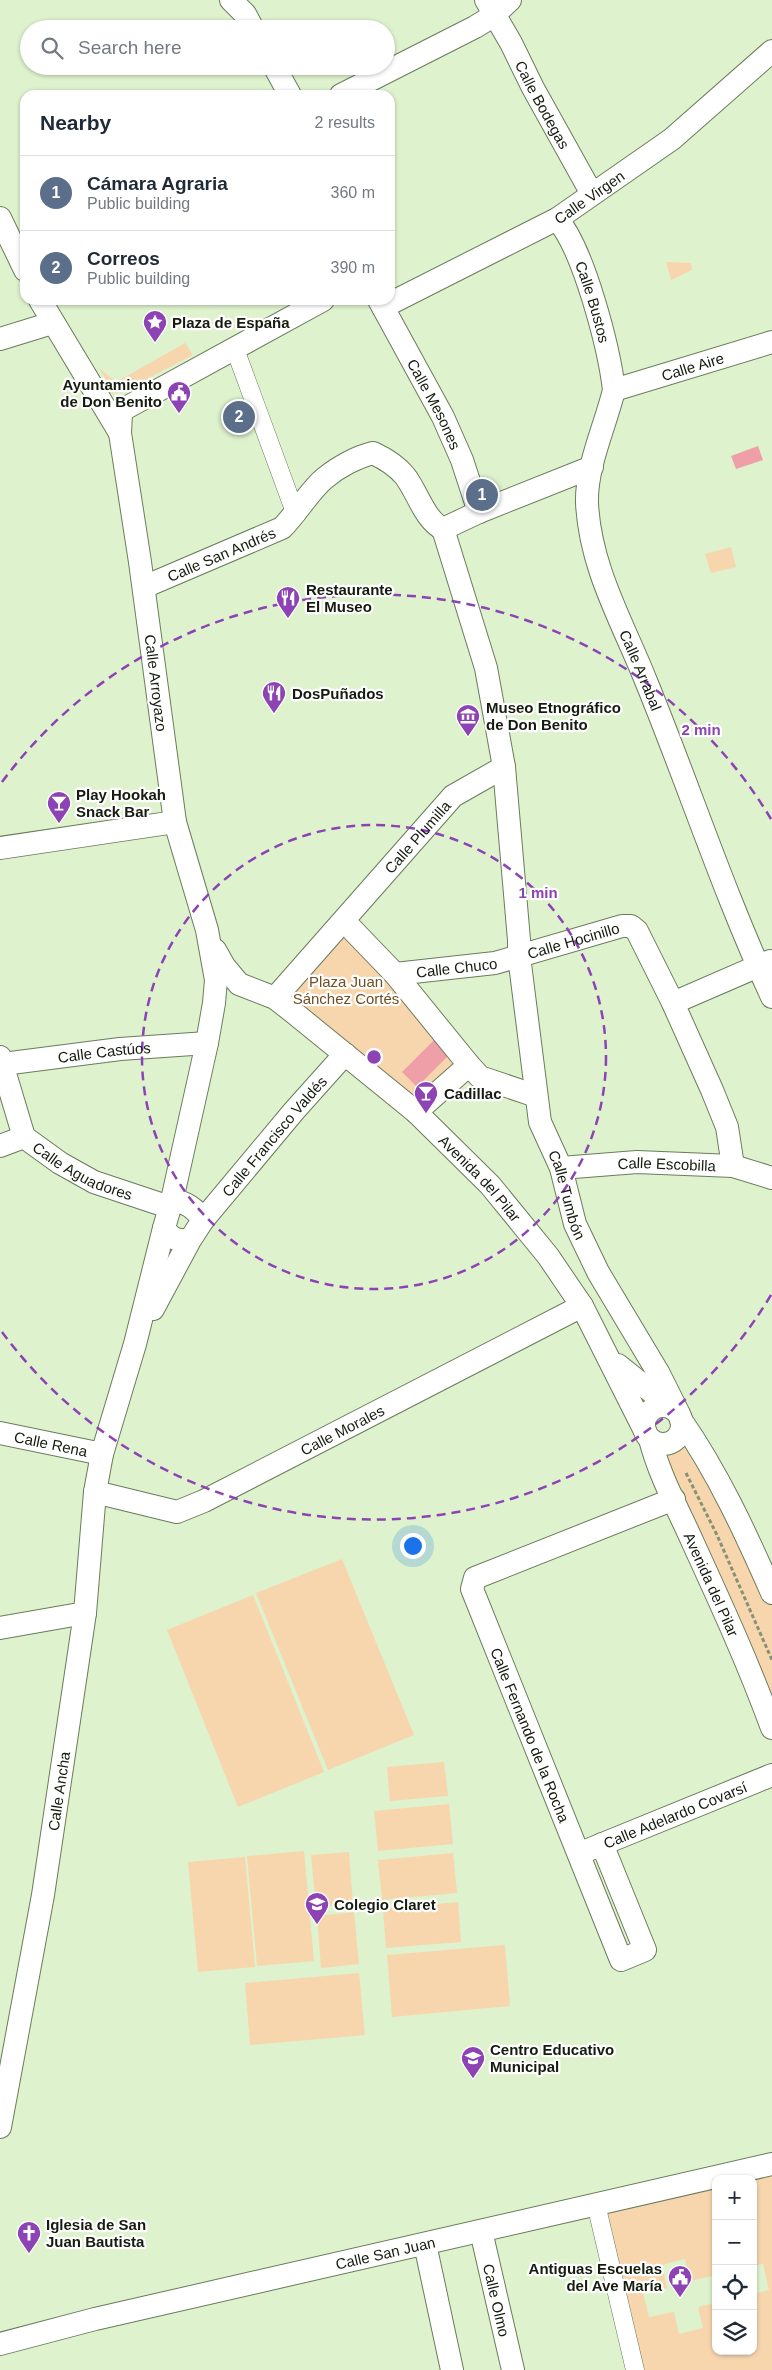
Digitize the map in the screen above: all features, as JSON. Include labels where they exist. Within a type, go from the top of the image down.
[{"type":"street","points":[[231,0],[248,20]]},
{"type":"street","points":[[395,63],[489,8],[510,0]]},
{"type":"street","name":"Calle Bodegas","points":[[489,8],[511,43],[533,88],[592,194]]},
{"type":"street","name":"Calle Virgen","points":[[395,296],[558,219],[672,139],[772,51]]},
{"type":"street","points":[[279,75],[287,90]]},
{"type":"street","points":[[350,90],[375,75]]},
{"type":"street","points":[[0,218],[20,260]]},
{"type":"street","name":"Calle Bustos","points":[[558,219],[565,228],[578,256],[593,300],[612,374],[614,390]]},
{"type":"street","points":[[43,305],[52,322],[113,409],[235,350],[314,305]]},
{"type":"street","name":"Calle Mesones","points":[[382,305],[443,417],[462,460],[478,512]]},
{"type":"street","points":[[0,339],[52,322]]},
{"type":"street","name":"Calle Aire","points":[[614,390],[772,342]]},
{"type":"street","points":[[235,350],[296,515]]},
{"type":"street","name":"Calle Arrabal","points":[[614,390],[592,468],[587,503],[590,532],[597,562],[646,681],[702,830],[765,964],[772,997]]},
{"type":"street","name":"Calle Arroyazo","points":[[113,409],[120,434],[144,587],[175,822],[206,930],[216,980],[214,1003]]},
{"type":"street","name":"Calle San Andrés","points":[[144,587],[282,528],[296,515],[325,478],[363,456],[373,453],[390,461],[405,476],[434,524],[443,530]]},
{"type":"street","points":[[443,530],[478,512],[592,468]]},
{"type":"street","name":"Calle Tumbón","points":[[443,530],[486,668],[504,767],[519,956],[540,1122],[561,1168],[574,1224],[598,1272],[659,1374],[676,1413]]},
{"type":"street","name":"Calle Plumilla","points":[[275,998],[453,796],[504,767]]},
{"type":"street","points":[[0,848],[175,822]]},
{"type":"street","points":[[344,920],[395,974],[468,1065],[480,1077],[536,1096]]},
{"type":"street","name":"Calle Hocinillo","points":[[519,956],[622,926],[631,926],[637,931],[673,1003],[727,1127],[733,1166]]},
{"type":"street","name":"Calle Arroyazo","points":[[206,930],[224,966],[239,984]]},
{"type":"street","name":"Calle Chuco","points":[[395,974],[495,963],[519,956]]},
{"type":"street","points":[[673,1003],[752,967],[765,964]]},
{"type":"street","points":[[102,1454],[135,1344],[164,1228],[207,1044],[214,1003],[228,996],[239,984]]},
{"type":"street","name":"Avenida del Pilar","points":[[239,984],[275,998],[416,1112],[490,1185],[548,1256],[582,1306],[647,1435],[654,1455],[749,1665],[772,1728]]},
{"type":"street","name":"Calle Castúos","points":[[2,1060],[120,1049],[207,1044]]},
{"type":"street","name":"Calle Francisco Valdés","points":[[203,1220],[294,1111],[345,1054]]},
{"type":"street","name":"Calle Aguadores","points":[[2,1060],[24,1137],[60,1163],[94,1182],[170,1203]]},
{"type":"street","points":[[416,1112],[468,1065]]},
{"type":"street","points":[[0,1146],[24,1137]]},
{"type":"street","name":"Calle Escobilla","points":[[561,1168],[637,1162],[733,1166],[772,1178]]},
{"type":"street","points":[[135,1344],[190,1240],[203,1220],[197,1210],[181,1202],[170,1203]]},
{"type":"street","points":[[164,1228],[169,1236],[179,1241],[190,1240]]},
{"type":"street","name":"Calle Morales","points":[[94,1492],[178,1512],[204,1501],[582,1306]]},
{"type":"street","name":"Avenida del Pilar","points":[[608,1357],[676,1413],[705,1457],[754,1551],[772,1593]]},
{"type":"street","points":[[658,1406],[676,1413],[680,1432],[672,1441],[662,1444],[647,1435],[645,1418],[648,1413],[658,1406]]},
{"type":"street","name":"Calle Rena","points":[[0,1433],[102,1454]]},
{"type":"street","name":"Calle Ancha","points":[[0,2127],[43,1895],[85,1612],[94,1492],[102,1454]]},
{"type":"street","name":"Calle Fernando de la Rocha","points":[[602,1844],[644,1950],[621,1960],[472,1589],[475,1578],[674,1499]]},
{"type":"street","points":[[0,1628],[85,1612]]},
{"type":"street","name":"Calle Adelardo Covarsí","points":[[578,1854],[772,1775]]},
{"type":"street","name":"Calle San Juan","points":[[0,2344],[94,2319],[772,2164]]},
{"type":"street","points":[[596,2204],[636,2370]]},
{"type":"street","name":"Calle Olmo","points":[[480,2231],[513,2370]]},
{"type":"street","points":[[425,2244],[452,2370]]},
{"type":"path","points":[[705,1457],[682,1466],[717,1535],[772,1660]]},
{"type":"green space","points":[[666,262],[691,263],[692,270],[671,280]]},
{"type":"green space","points":[[185,343],[193,355],[122,392],[107,394],[96,386],[106,380],[99,368],[116,382]]},
{"type":"green space","points":[[731,547],[736,567],[711,573],[705,554]]},
{"type":"green space","name":"Plaza Juan Sánchez Cortés","points":[[348,933],[457,1062],[419,1097],[411,1094],[295,1001],[290,991],[337,936]]},
{"type":"green space","points":[[687,1439],[762,1580],[772,1605],[772,1718],[660,1452]]},
{"type":"green space","points":[[342,1559],[414,1735],[328,1770],[256,1593]]},
{"type":"green space","points":[[253,1595],[324,1772],[238,1807],[167,1630]]},
{"type":"green space","points":[[444,1762],[448,1796],[390,1801],[387,1767]]},
{"type":"green space","points":[[449,1804],[453,1844],[378,1851],[374,1811]]},
{"type":"green space","points":[[304,1851],[314,1961],[257,1966],[247,1856]]},
{"type":"green space","points":[[349,1852],[353,1904],[316,1907],[311,1855]]},
{"type":"green space","points":[[453,1853],[457,1893],[382,1900],[378,1860]]},
{"type":"green space","points":[[245,1857],[255,1967],[198,1972],[188,1862]]},
{"type":"green space","points":[[458,1902],[461,1942],[386,1948],[383,1909]]},
{"type":"green space","points":[[354,1912],[359,1964],[321,1968],[317,1916]]},
{"type":"green space","points":[[505,1945],[510,2006],[392,2017],[387,1955]]},
{"type":"green space","points":[[359,1973],[365,2035],[250,2045],[245,1983]]},
{"type":"green space","points":[[772,2176],[772,2370],[644,2370],[605,2214],[712,2190],[712,2276],[690,2281],[685,2259],[662,2265],[667,2288],[643,2293],[649,2317],[674,2312],[679,2334],[703,2328],[698,2307],[712,2304],[712,2355],[757,2355],[757,2293],[769,2290],[763,2264],[757,2265],[757,2179]]},
{"type":"shaded area","points":[[758,446],[763,460],[736,469],[731,456]]},
{"type":"shaded area","points":[[434,1040],[449,1055],[417,1087],[402,1072]]},
{"type":"place","name":"Plaza de España","points":[[155,343]]},
{"type":"place","name":"Ayuntamiento de Don Benito","points":[[179,414]]},
{"type":"place","name":"Correos","points":[[239,417]]},
{"type":"place","name":"Cámara Agraria","points":[[482,495]]},
{"type":"place","name":"Restaurante El Museo","points":[[288,619]]},
{"type":"place","name":"DosPuñados","points":[[274,714]]},
{"type":"place","name":"Museo Etnográfico de Don Benito","points":[[468,737]]},
{"type":"place","name":"Play Hookah Snack Bar","points":[[59,824]]},
{"type":"place","name":"Cadillac","points":[[426,1114]]},
{"type":"place","name":"Colegio Claret","points":[[317,1925]]},
{"type":"place","name":"Centro Educativo Municipal","points":[[473,2079]]},
{"type":"place","name":"Iglesia de San Juan Bautista","points":[[29,2254]]},
{"type":"place","name":"Antiguas Escuelas del Ave María","points":[[680,2298]]}]
